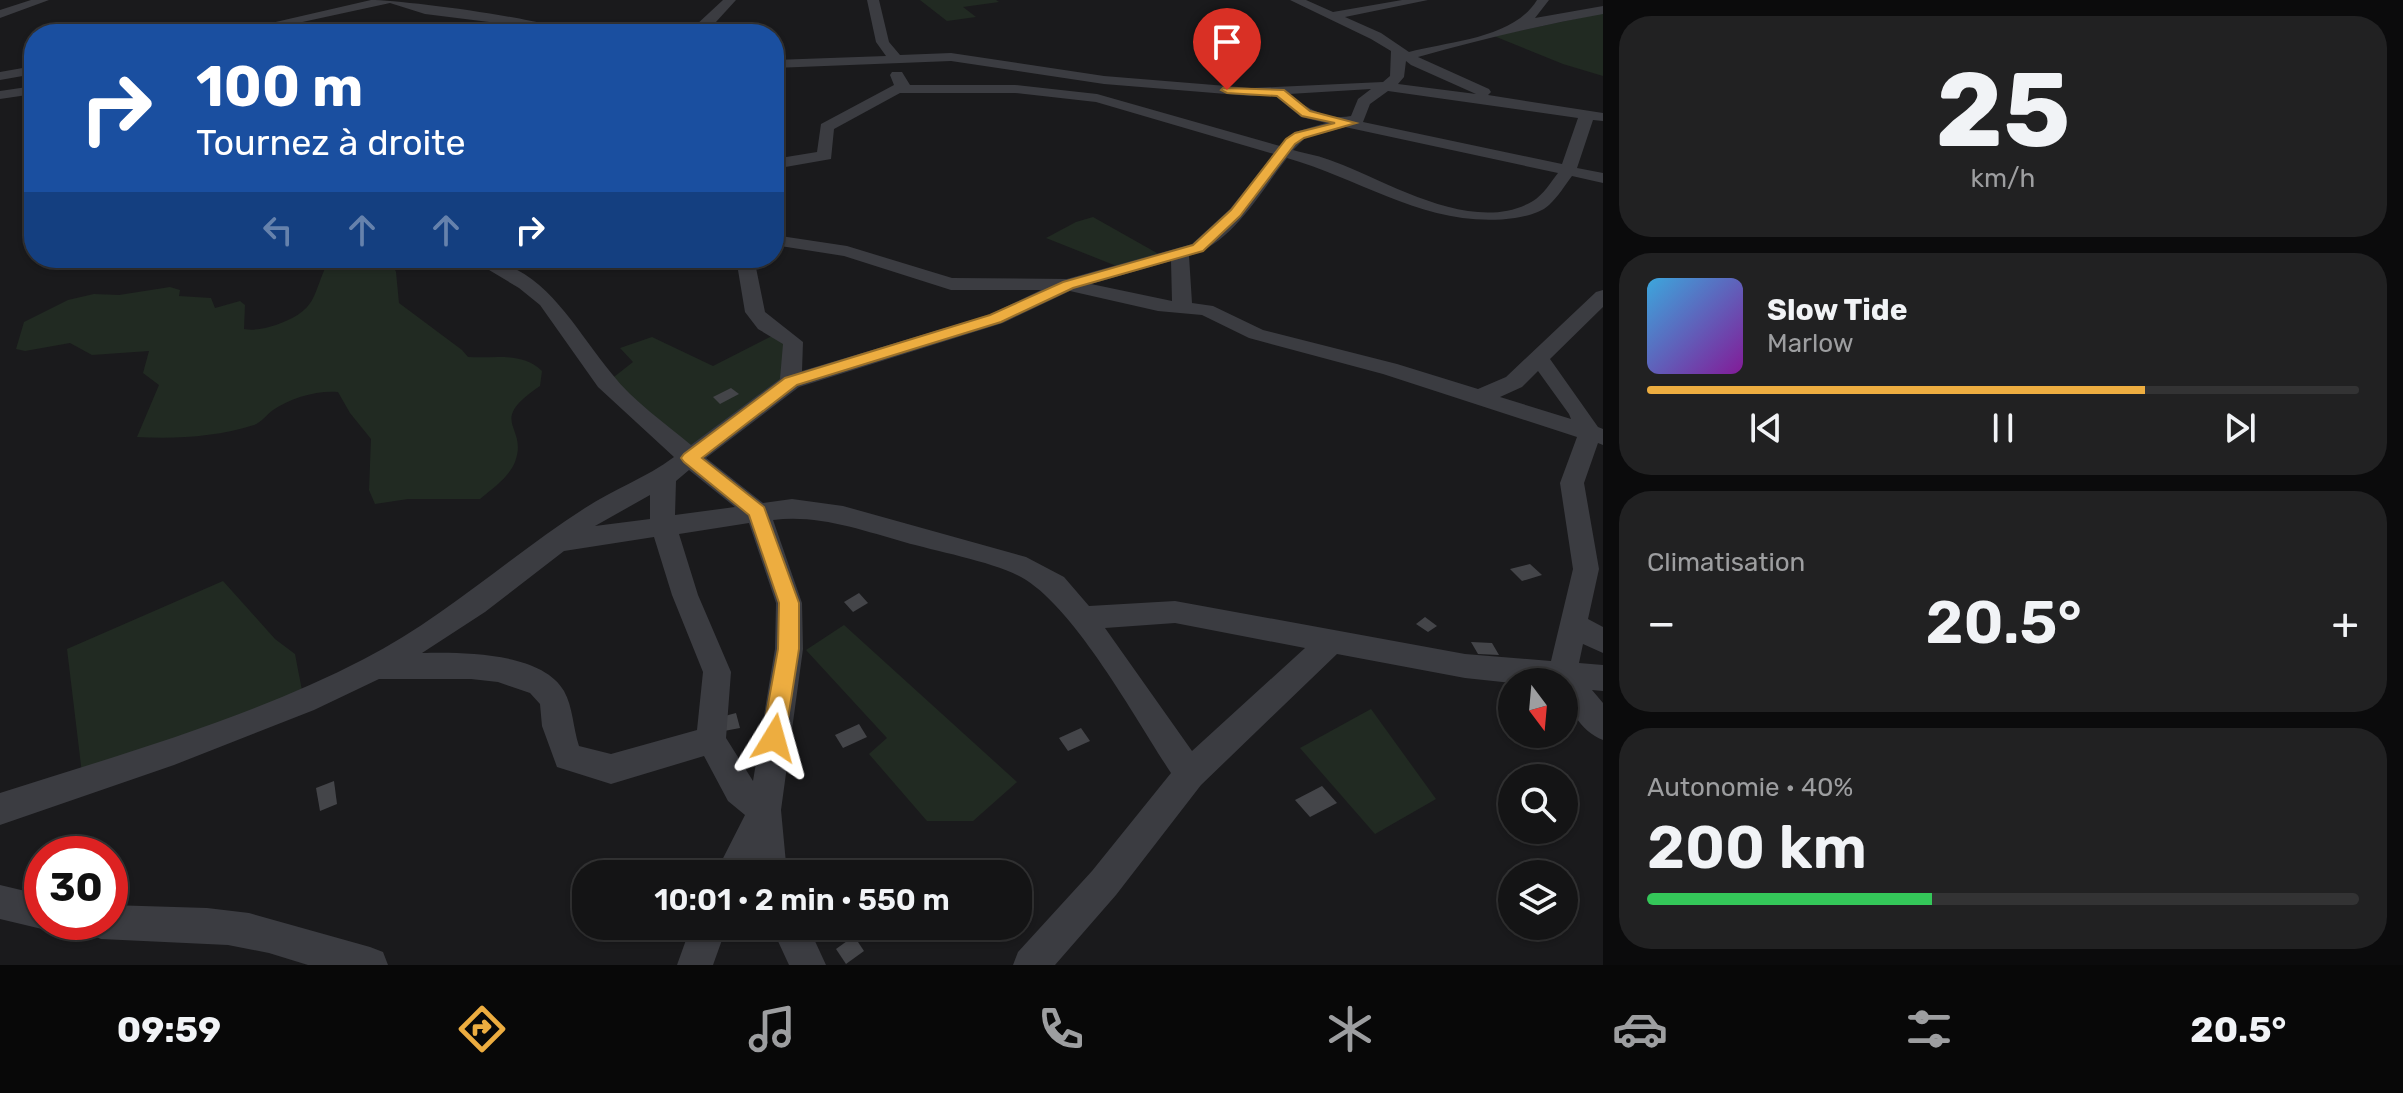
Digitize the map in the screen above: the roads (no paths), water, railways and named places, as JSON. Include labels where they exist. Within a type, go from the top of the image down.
[{"type":"street","points":[[0,14],[43,0]]},
{"type":"street","points":[[278,24],[390,0],[425,10],[500,13],[534,24]]},
{"type":"street","points":[[705,24],[730,0]]},
{"type":"street","points":[[873,0],[883,42],[901,81],[901,89]]},
{"type":"street","points":[[1296,0],[1508,102]]},
{"type":"street","points":[[1332,16],[1422,0]]},
{"type":"street","points":[[1519,25],[1538,12],[1543,0]]},
{"type":"street","points":[[294,24],[304,3]]},
{"type":"street","points":[[1403,53],[1519,25],[1603,10]]},
{"type":"street","points":[[0,809],[174,751],[304,701],[376,667],[475,604],[555,542],[617,500],[664,477],[791,382],[996,319],[1068,285],[1206,244],[1300,135],[1350,123],[1359,116],[1364,101],[1388,87],[1399,71],[1403,53]]},
{"type":"street","points":[[784,64],[951,57],[1104,80],[1280,93],[1348,85],[1388,87],[1595,116],[1568,171],[1542,203],[1509,214],[1473,215],[1393,196],[1338,168],[1285,150],[1083,96],[993,88],[901,89],[861,105],[826,127],[825,156],[784,162]]},
{"type":"street","points":[[0,76],[24,72]]},
{"type":"street","points":[[1280,93],[1306,114],[1603,178]]},
{"type":"street","points":[[784,242],[847,251],[951,284],[1068,285],[1158,305],[1214,312],[1256,334],[1390,369],[1596,435]]},
{"type":"street","points":[[1180,252],[1182,307]]},
{"type":"street","points":[[508,268],[547,301],[606,382],[690,458],[758,512],[789,603],[789,649],[765,810],[769,860]]},
{"type":"street","points":[[747,268],[754,310],[763,324],[782,332],[793,342],[791,382]]},
{"type":"street","points":[[1478,398],[1514,382],[1603,296]]},
{"type":"street","points":[[1538,357],[1596,435]]},
{"type":"street","points":[[1566,668],[1586,569],[1572,483],[1596,435]]},
{"type":"street","points":[[664,477],[661,503],[663,524],[685,595],[717,672],[711,740],[739,790],[765,810]]},
{"type":"street","points":[[555,542],[663,524],[792,508],[843,515],[1026,567],[1055,585],[1083,618],[1190,774]]},
{"type":"street","points":[[1083,618],[1175,612],[1330,643],[1498,669]]},
{"type":"street","points":[[1573,624],[1603,641]]},
{"type":"street","points":[[1031,965],[1104,883],[1190,774],[1330,643]]},
{"type":"street","points":[[376,667],[467,665],[521,676],[541,685],[554,698],[556,720],[568,757],[611,769],[711,740]]},
{"type":"street","points":[[1578,675],[1603,678]]},
{"type":"street","points":[[1578,695],[1603,726]]},
{"type":"street","points":[[739,860],[765,810]]},
{"type":"street","points":[[0,902],[24,908]]},
{"type":"street","points":[[128,923],[196,926],[268,935],[336,960],[370,965]]},
{"type":"street","points":[[695,965],[704,940]]},
{"type":"street","points":[[796,940],[808,965]]}]
